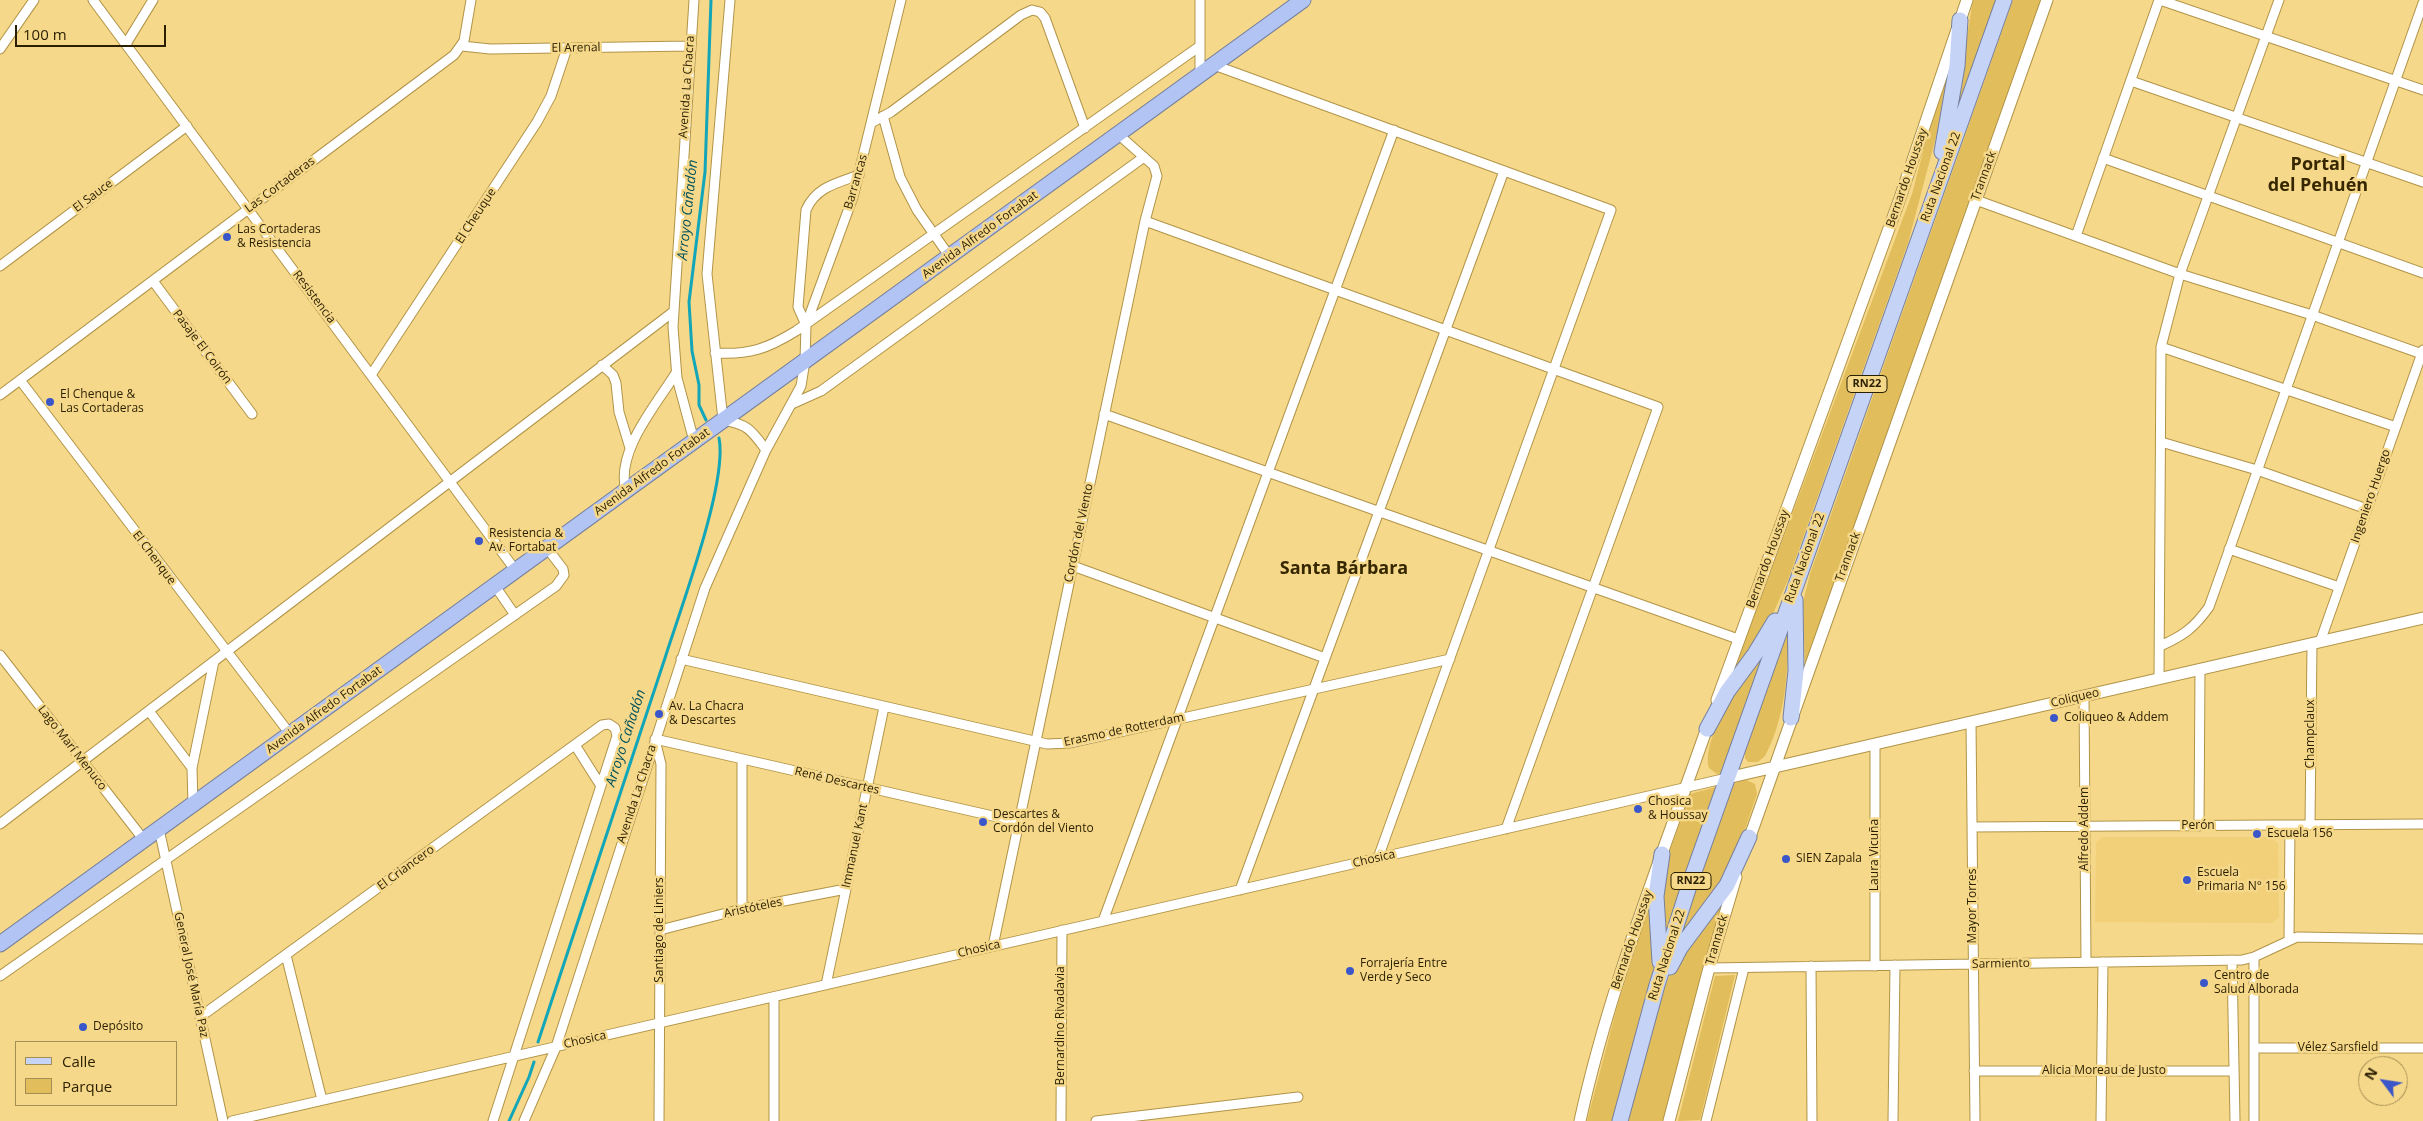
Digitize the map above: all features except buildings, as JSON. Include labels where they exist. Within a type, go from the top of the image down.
[{"type":"highway","name":"Avenida Alfredo Fortabat","points":[[0,944],[1303,0]]},
{"type":"main road","name":"Ruta Nacional 22","points":[[1620,1117],[1657,985],[1727,778],[2004,0]]},
{"type":"main road","points":[[1934,198],[1955,79],[1960,20]]},
{"type":"main road","points":[[1707,729],[1727,692],[1771,628],[1800,571]]},
{"type":"main road","points":[[1791,718],[1796,671],[1795,586]]},
{"type":"main road","points":[[1647,1018],[1677,953],[1727,885],[1749,837]]},
{"type":"main road","points":[[1657,985],[1660,945],[1656,891],[1662,854]]},
{"type":"street","points":[[0,48],[34,0]]},
{"type":"street","name":"Resistencia","points":[[93,0],[516,570]]},
{"type":"street","points":[[126,44],[153,0]]},
{"type":"street","points":[[462,46],[467,29],[471,0]]},
{"type":"street","name":"Avenida La Chacra","points":[[694,0],[673,312],[676,373],[694,442]]},
{"type":"street","points":[[730,0],[707,274],[723,420],[741,423],[752,431],[766,450]]},
{"type":"street","name":"Barrancas","points":[[805,361],[806,325],[859,175],[900,0]]},
{"type":"street","points":[[1200,0],[1200,75]]},
{"type":"street","name":"Bernardo Houssay","points":[[1580,1121],[1613,995],[1738,639],[1899,201],[1967,0]]},
{"type":"street","name":"Trannack","points":[[1669,1121],[1709,968],[1772,768],[2047,0]]},
{"type":"street","points":[[2076,236],[2159,0],[2423,90]]},
{"type":"street","points":[[2159,679],[2161,347],[2180,274],[2210,197],[2279,0]]},
{"type":"street","points":[[2160,646],[2177,638],[2196,625],[2209,606],[2337,242],[2396,81],[2422,1]]},
{"type":"street","points":[[871,123],[1021,15],[1032,10],[1040,12],[1045,18],[1084,128]]},
{"type":"street","name":"El Arenal","points":[[462,46],[490,49],[690,46]]},
{"type":"street","name":"Las Cortaderas","points":[[0,395],[449,59],[462,46]]},
{"type":"street","points":[[715,353],[746,353],[760,350],[806,325],[1200,46]]},
{"type":"street","name":"El Cheuque","points":[[371,376],[537,122],[551,96],[567,48]]},
{"type":"street","points":[[1214,65],[1612,210],[1378,858]]},
{"type":"street","points":[[2131,81],[2423,182]]},
{"type":"street","points":[[883,116],[900,176],[917,210],[950,257]]},
{"type":"street","name":"El Sauce","points":[[0,266],[187,126]]},
{"type":"street","points":[[1103,921],[1394,130]]},
{"type":"street","name":"Cordón del Viento","points":[[993,946],[1145,221],[1157,176],[1154,166],[1118,135]]},
{"type":"street","points":[[792,404],[820,391],[1144,157]]},
{"type":"street","points":[[2103,158],[2423,273]]},
{"type":"street","points":[[1240,890],[1504,171]]},
{"type":"street","points":[[806,325],[798,307],[806,210],[810,199],[820,190],[859,175]]},
{"type":"street","points":[[1976,200],[2180,274],[2422,352]]},
{"type":"street","points":[[1145,221],[1658,407],[1506,828]]},
{"type":"street","name":"Pasaje El Coirón","points":[[153,281],[252,414]]},
{"type":"street","points":[[0,824],[673,312]]},
{"type":"street","points":[[2161,347],[2396,427]]},
{"type":"street","name":"Ingeniero Huergo","points":[[2316,643],[2339,588],[2422,352]]},
{"type":"street","name":"Avenida La Chacra","points":[[524,1121],[556,1047],[705,588],[766,450],[801,386],[805,361]]},
{"type":"street","points":[[602,365],[613,375],[616,383],[619,412],[630,448]]},
{"type":"street","points":[[626,491],[623,480],[624,463],[630,448],[676,373]]},
{"type":"street","name":"El Chenque","points":[[20,380],[290,734]]},
{"type":"street","points":[[1104,414],[1738,639]]},
{"type":"street","points":[[2161,442],[2257,470],[2367,509]]},
{"type":"street","points":[[0,976],[556,586],[564,575],[563,569],[547,548]]},
{"type":"street","points":[[2229,549],[2339,588]]},
{"type":"street","points":[[1073,566],[1325,658]]},
{"type":"street","points":[[495,586],[515,615]]},
{"type":"street","name":"Coliqueo","points":[[1727,778],[2423,618]]},
{"type":"street","name":"Champclaux","points":[[2310,825],[2316,643]]},
{"type":"street","name":"Lago Marí Menuco","points":[[0,655],[144,840]]},
{"type":"street","name":"Erasmo de Rotterdam","points":[[681,659],[1036,743],[1070,743],[1450,659]]},
{"type":"street","points":[[192,805],[192,768],[214,662]]},
{"type":"street","points":[[2199,826],[2200,669]]},
{"type":"street","name":"Alfredo Addem","points":[[2084,696],[2086,962]]},
{"type":"street","name":"Immanuel Kant","points":[[826,984],[884,708]]},
{"type":"street","points":[[149,711],[192,768]]},
{"type":"street","name":"Mayor Torres","points":[[1971,722],[1975,1121]]},
{"type":"street","name":"El Criancero","points":[[200,1017],[602,725],[613,725],[617,736],[601,786]]},
{"type":"street","name":"René Descartes","points":[[655,739],[1019,822]]},
{"type":"street","name":"Santiago de Liniers","points":[[655,739],[661,764],[659,1121]]},
{"type":"street","name":"Laura Vicuña","points":[[1875,744],[1875,966]]},
{"type":"street","points":[[493,1121],[601,786],[575,745]]},
{"type":"street","points":[[742,759],[742,909]]},
{"type":"street","name":"Chosica","points":[[232,1121],[1727,778]]},
{"type":"street","name":"Perón","points":[[1973,827],[2423,824]]},
{"type":"street","points":[[2288,940],[2290,825]]},
{"type":"street","name":"General José María Paz","points":[[159,829],[223,1121]]},
{"type":"street","name":"Aristóteles","points":[[660,930],[742,909],[846,889]]},
{"type":"street","name":"Bernardino Rivadavia","points":[[1061,1121],[1062,930]]},
{"type":"street","name":"Sarmiento","points":[[1709,968],[2232,960],[2254,957],[2288,940],[2302,936],[2423,939]]},
{"type":"street","points":[[286,955],[322,1100]]},
{"type":"street","points":[[2254,957],[2254,1121]]},
{"type":"street","points":[[2232,960],[2235,1121]]},
{"type":"street","points":[[2102,1121],[2103,962]]},
{"type":"street","points":[[1893,1121],[1896,965]]},
{"type":"street","points":[[1811,966],[1812,1121]]},
{"type":"street","points":[[1706,1121],[1744,968]]},
{"type":"street","points":[[774,997],[774,1121]]},
{"type":"street","name":"Vélez Sarsfield","points":[[2254,1048],[2423,1048]]},
{"type":"street","name":"Alicia Moreau de Justo","points":[[1974,1071],[2234,1072]]},
{"type":"street","points":[[1096,1121],[1298,1097]]},
{"type":"shaded area","name":"Escuela Primaria N° 156","points":[[2102,837],[2270,837],[2278,843],[2279,917],[2272,923],[2095,922],[2096,843]]},
{"type":"green space","points":[[1973,0],[1997,0],[1952,126]]},
{"type":"green space","points":[[2013,0],[2042,0],[1805,664],[1803,602],[1810,574]]},
{"type":"green space","points":[[1952,61],[1951,80],[1908,243],[1788,580],[1768,625],[1730,680],[1912,194],[1928,133]]},
{"type":"green space","points":[[1789,621],[1787,673],[1778,724],[1765,756],[1758,762],[1748,762],[1745,758],[1745,751]]},
{"type":"green space","points":[[1771,638],[1722,773],[1717,774],[1709,768],[1708,754],[1712,738],[1730,701]]},
{"type":"green space","points":[[1746,780],[1755,784],[1757,794],[1733,864],[1672,954],[1732,784]]},
{"type":"green space","points":[[1716,787],[1717,789],[1663,949],[1664,867],[1690,794]]},
{"type":"green space","points":[[1728,892],[1698,987],[1664,1121],[1628,1121],[1655,1015],[1670,975],[1691,940]]},
{"type":"green space","points":[[1652,896],[1656,951],[1655,972],[1617,1105],[1612,1121],[1587,1121],[1617,1007]]},
{"type":"green space","points":[[1735,975],[1700,1120],[1678,1121],[1715,976]]},
{"type":"waterway","name":"Arroyo Cañadón","points":[[706,420],[699,405],[699,385],[692,351],[689,302],[705,172],[711,0]]},
{"type":"waterway","name":"Arroyo Cañadón","points":[[538,1042],[701,547],[716,485],[720,458],[719,438]]},
{"type":"waterway","name":"Arroyo Cañadón","points":[[509,1121],[534,1062]]},
{"type":"place","name":"Las Cortaderas & Resistencia","points":[[227,237]]},
{"type":"place","name":"El Chenque & Las Cortaderas","points":[[50,402]]},
{"type":"place","name":"Resistencia & Av. Fortabat","points":[[479,541]]},
{"type":"place","name":"Av. La Chacra & Descartes","points":[[659,714]]},
{"type":"place","name":"Coliqueo & Addem","points":[[2054,718]]},
{"type":"place","name":"Chosica & Houssay","points":[[1638,809]]},
{"type":"place","name":"Descartes & Cordón del Viento","points":[[983,822]]},
{"type":"place","name":"Escuela 156","points":[[2257,834]]},
{"type":"place","name":"SIEN Zapala","points":[[1786,859]]},
{"type":"place","name":"Escuela Primaria N° 156","points":[[2187,880]]},
{"type":"place","name":"Forrajería Entre Verde y Seco","points":[[1350,971]]},
{"type":"place","name":"Centro de Salud Alborada","points":[[2204,983]]},
{"type":"place","name":"Depósito","points":[[83,1027]]},
{"type":"district","name":"Portal del Pehuén","points":[[2318,175]]},
{"type":"district","name":"Santa Bárbara","points":[[1344,569]]}]
